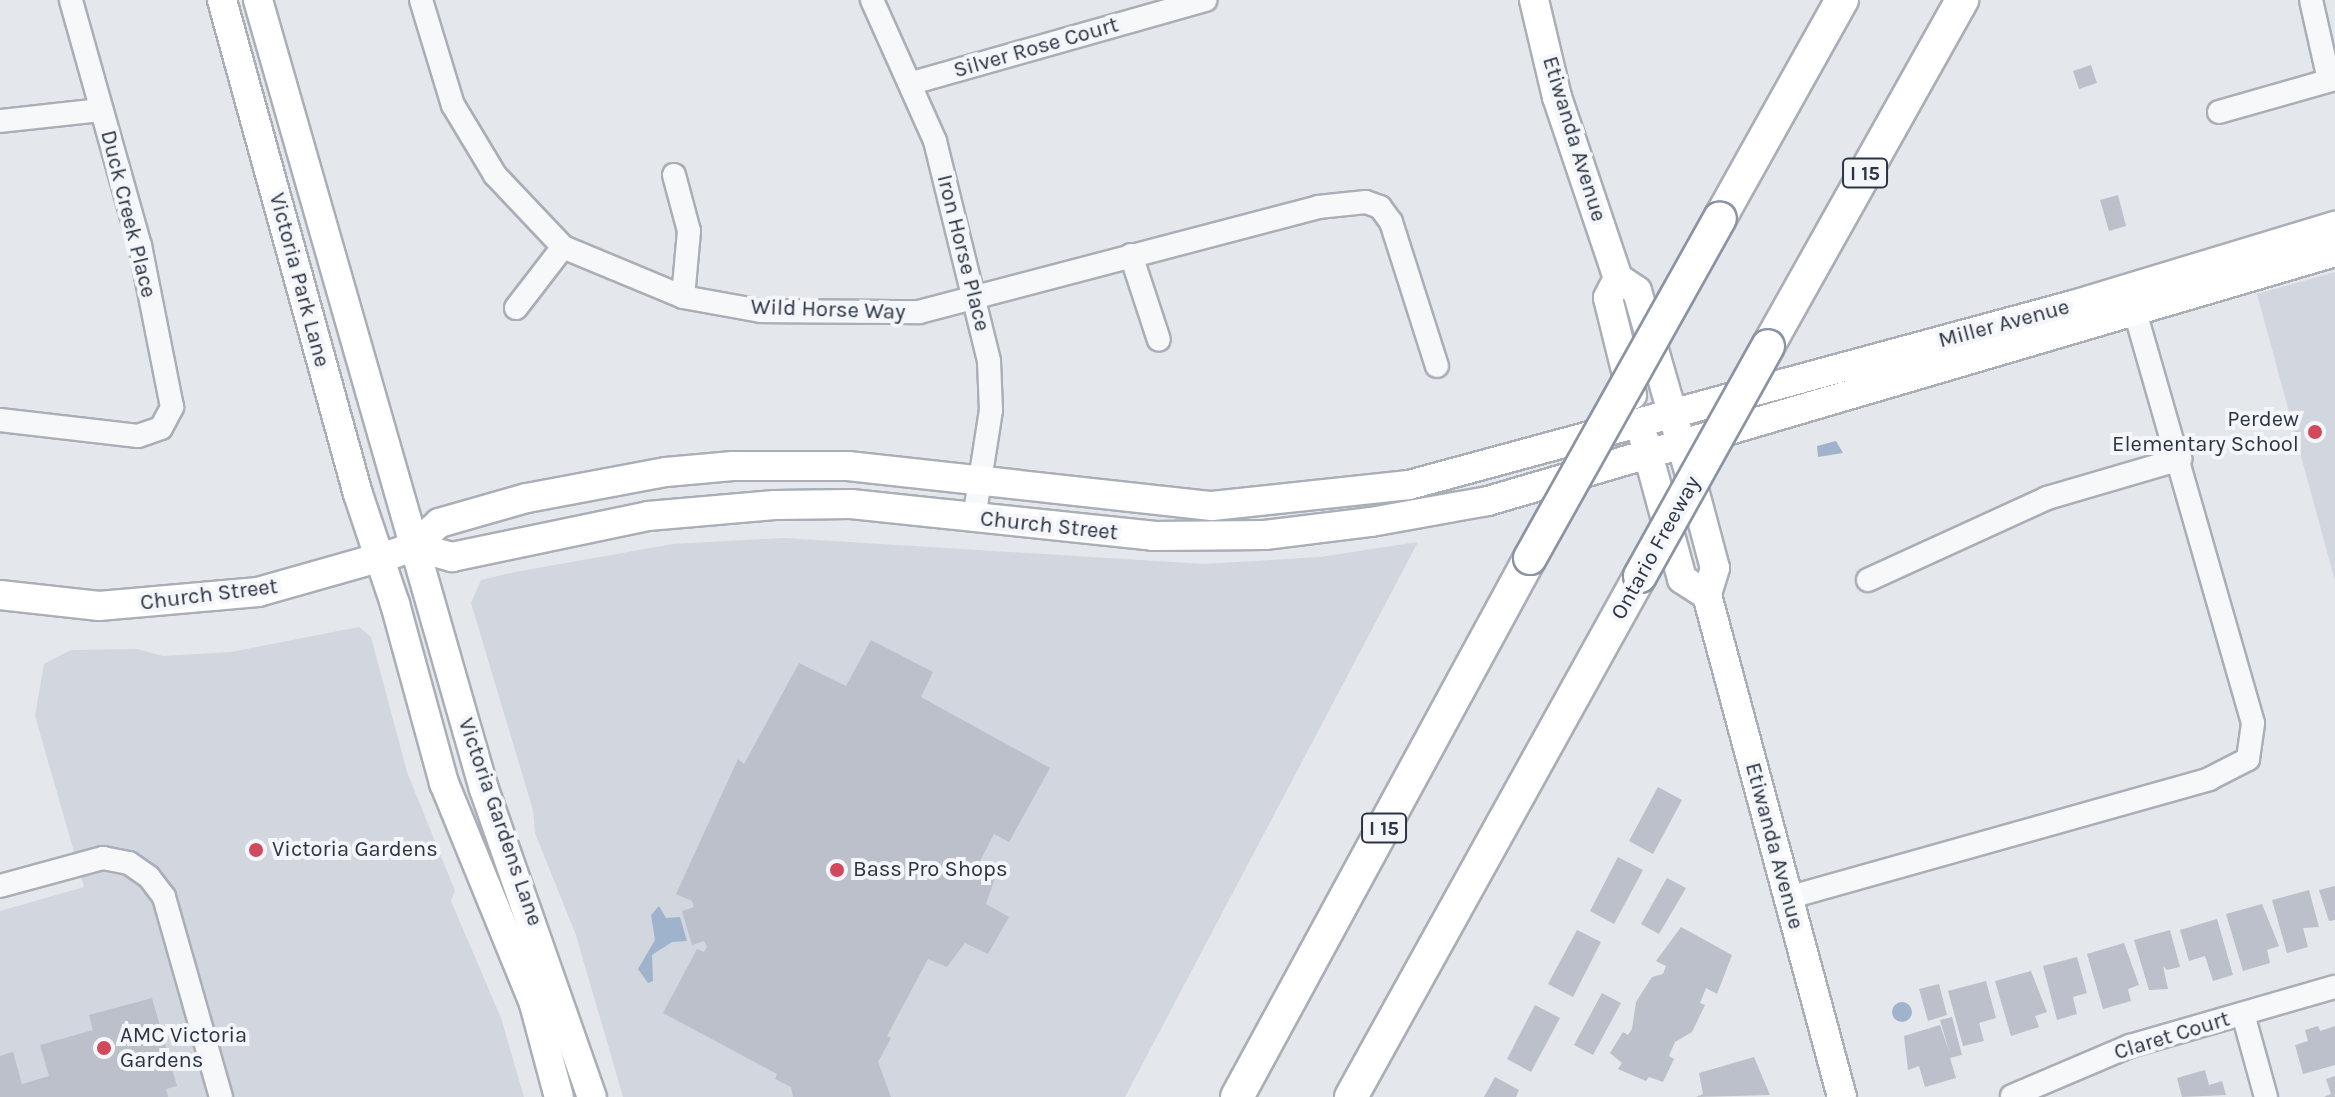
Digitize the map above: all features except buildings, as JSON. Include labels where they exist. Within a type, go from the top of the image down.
[{"type":"highway","name":"I 15","points":[[1237,1097],[1530,558],[1842,0]]},
{"type":"highway","name":"Ontario Freeway","points":[[1351,1097],[1962,0]]},
{"type":"main road","name":"Victoria Park Lane","points":[[222,0],[380,559]]},
{"type":"main road","name":"Victoria Park Lane","points":[[258,0],[413,546]]},
{"type":"main road","name":"Etiwanda Avenue","points":[[1534,0],[1557,97],[1618,278],[1637,291],[1681,446],[1715,568],[1707,595],[1842,1097]]},
{"type":"main road","name":"Miller Avenue","points":[[1681,446],[2131,298],[2335,226]]},
{"type":"main road","name":"Miller Avenue","points":[[1672,415],[2131,298],[2335,252]]},
{"type":"main road","name":"Etiwanda Avenue","points":[[1618,278],[1608,298],[1682,579],[1707,595]]},
{"type":"main road","name":"Church Street","points":[[0,595],[99,606],[165,604],[258,592],[380,559],[413,546],[439,523],[457,517],[666,472],[848,466],[1155,503],[1254,502],[1409,485],[1672,415]]},
{"type":"main road","name":"Church Street","points":[[413,546],[452,557],[571,529],[730,507],[851,504],[1153,536],[1265,535],[1488,501],[1681,446]]},
{"type":"main road","name":"Victoria Gardens Lane","points":[[413,546],[493,817],[551,968],[592,1097]]},
{"type":"main road","name":"Victoria Gardens Lane","points":[[380,559],[444,783],[534,1004],[559,1097]]},
{"type":"street","name":"Duck Creek Place","points":[[0,420],[101,435],[138,436],[161,428],[172,407],[140,246],[71,0]]},
{"type":"street","name":"Wild Horse Way","points":[[421,0],[453,105],[495,175],[563,247],[683,297],[761,311],[919,312],[1347,201],[1380,207],[1397,237],[1437,366]]},
{"type":"street","name":"Iron Horse Place","points":[[872,0],[912,83],[935,141],[989,361],[991,410],[974,519]]},
{"type":"street","name":"Silver Rose Court","points":[[912,83],[1205,0]]},
{"type":"street","points":[[2219,112],[2332,80],[2311,0]]},
{"type":"street","points":[[0,121],[101,110]]},
{"type":"street","points":[[674,175],[689,231],[683,297]]},
{"type":"street","points":[[516,308],[563,247]]},
{"type":"street","points":[[1131,255],[1159,340]]},
{"type":"street","points":[[1787,898],[2209,779],[2248,759],[2253,723],[2180,459],[2131,298]]},
{"type":"street","points":[[1868,580],[2047,498],[2180,459]]},
{"type":"street","points":[[0,886],[103,858],[129,863],[149,877],[164,897],[221,1097]]},
{"type":"street","name":"Claret Court","points":[[2012,1096],[2130,1046],[2335,987]]},
{"type":"street","points":[[2243,1014],[2266,1097]]},
{"type":"shaded area","name":"Perdew Elementary School","points":[[2335,272],[2335,581],[2257,294]]},
{"type":"shaded area","points":[[784,538],[1204,564],[1320,557],[1418,542],[1125,1097],[623,1097],[576,935],[535,833],[533,810],[471,603],[481,580],[515,572],[673,544]]},
{"type":"shaded area","name":"Victoria Gardens","points":[[359,627],[371,637],[407,772],[455,891],[451,901],[501,1018],[524,1097],[0,1097],[0,911],[84,887],[35,716],[44,664],[71,650],[137,649],[163,656],[231,652]]},
{"type":"water","points":[[1836,441],[1843,453],[1818,457],[1817,446]]},
{"type":"water","points":[[659,906],[666,918],[680,917],[687,941],[672,942],[652,955],[653,981],[648,983],[638,969],[655,940],[651,915]]},
{"type":"water","points":[[1898,1002],[1906,1002],[1912,1012],[1906,1022],[1898,1022],[1892,1016],[1892,1008]]},
{"type":"place","name":"Perdew Elementary School","points":[[2315,432]]},
{"type":"place","name":"Victoria Gardens","points":[[256,850]]},
{"type":"place","name":"Bass Pro Shops","points":[[837,870]]},
{"type":"place","name":"AMC Victoria Gardens","points":[[104,1048]]}]
